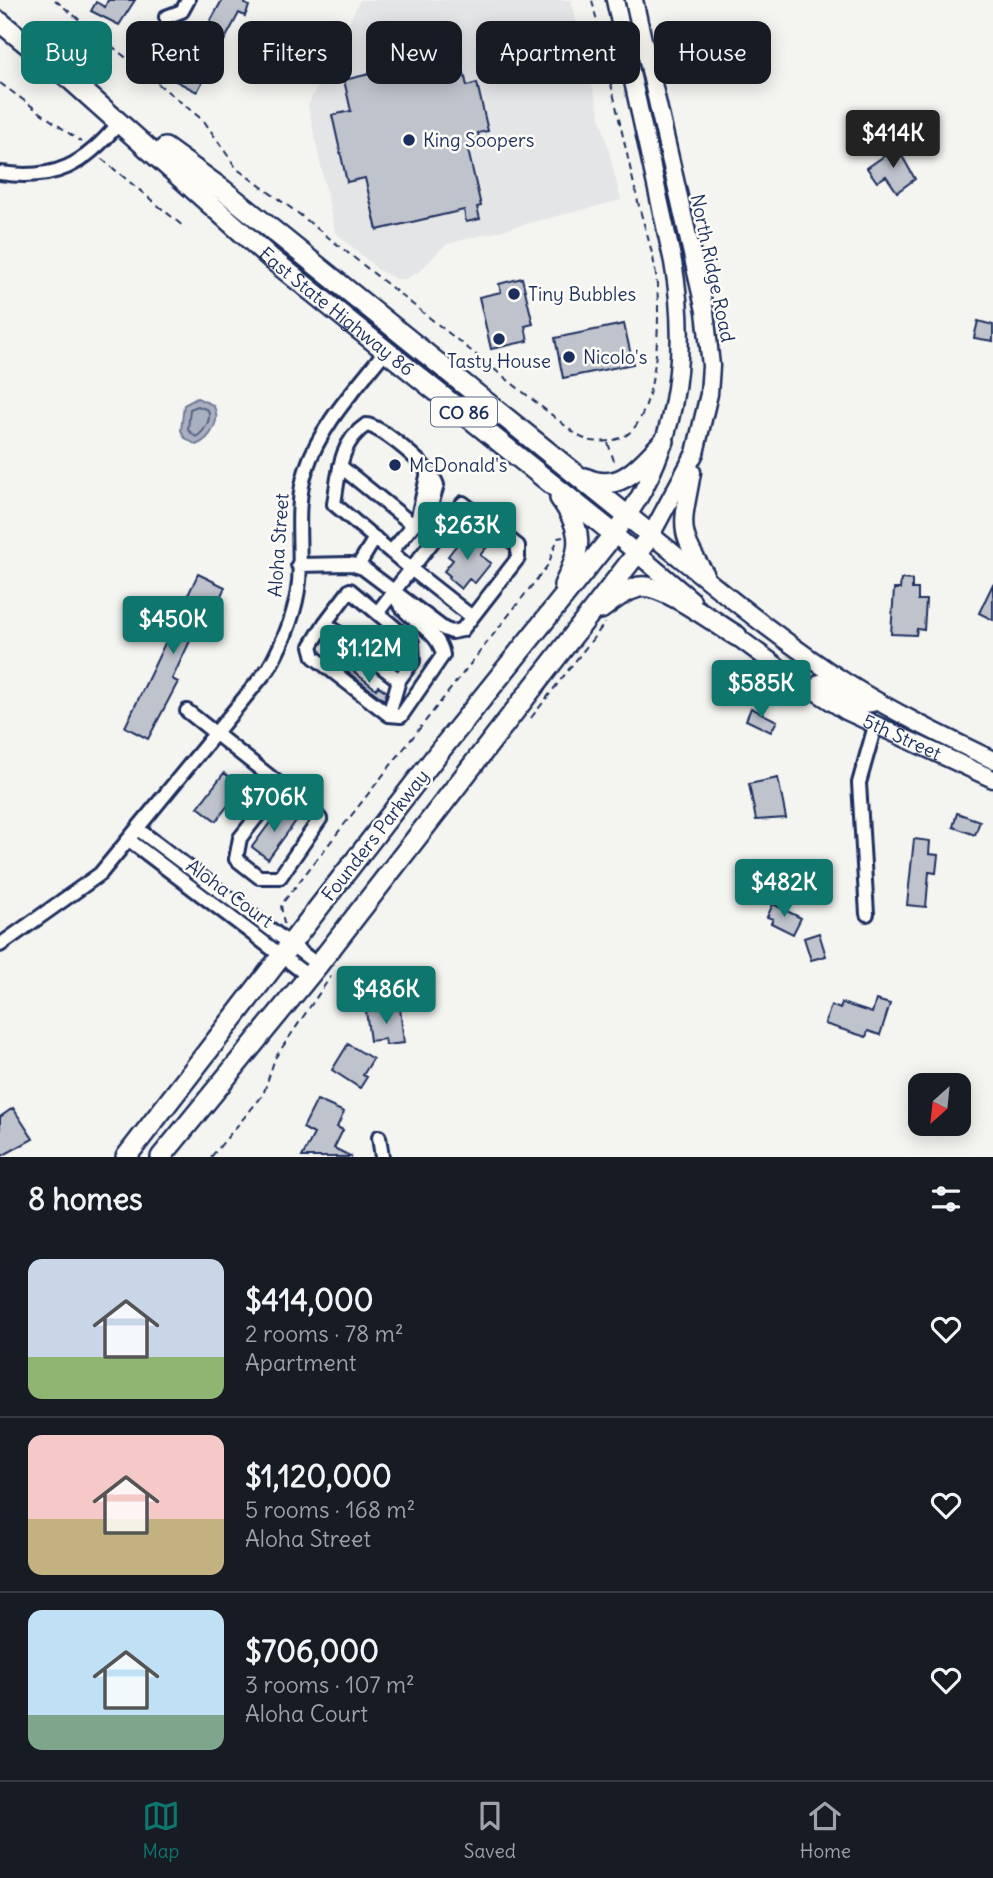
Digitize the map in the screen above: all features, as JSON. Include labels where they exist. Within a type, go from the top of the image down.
[{"type":"highway","name":"East State Highway 86","points":[[0,22],[21,39]]},
{"type":"highway","name":"East State Highway 86","points":[[76,84],[274,261],[614,534]]},
{"type":"highway","name":"East State Highway 86","points":[[77,84],[223,190],[628,516]]},
{"type":"highway","points":[[560,462],[587,480],[612,484],[629,476],[664,440]]},
{"type":"highway","name":"CO 86","points":[[542,474],[576,522],[578,536]]},
{"type":"highway","name":"5th Street","points":[[628,516],[651,535]]},
{"type":"highway","name":"Founders Parkway","points":[[126,1157],[283,945],[614,534]]},
{"type":"highway","name":"Founders Parkway","points":[[161,1157],[319,972],[651,535]]},
{"type":"highway","points":[[538,628],[570,574],[578,536]]},
{"type":"highway","points":[[581,625],[623,593],[642,586],[672,596],[737,636]]},
{"type":"main road","name":"North Ridge Road","points":[[615,0],[680,303],[678,383],[664,440],[649,478],[628,516]]},
{"type":"main road","name":"North Ridge Road","points":[[634,0],[707,324],[711,366],[709,394],[695,453],[651,535]]},
{"type":"main road","points":[[695,453],[682,530],[688,548],[714,586]]},
{"type":"main road","name":"Founders Parkway","points":[[614,534],[628,516]]},
{"type":"main road","name":"5th Street","points":[[614,534],[713,618],[812,690],[875,726],[993,779]]},
{"type":"main road","name":"5th Street","points":[[651,535],[806,656],[878,701],[993,761]]},
{"type":"main road","points":[[713,618],[847,698],[868,704],[878,701]]},
{"type":"main road","points":[[875,726],[879,722],[891,723],[993,768]]},
{"type":"street","points":[[166,17],[182,11],[188,0]]},
{"type":"street","points":[[0,173],[51,174],[83,160],[119,123]]},
{"type":"street","name":"Aloha Street","points":[[0,945],[100,874],[139,830],[269,668],[288,634],[299,582],[298,503],[312,454],[324,432],[386,350]]},
{"type":"street","points":[[391,552],[435,494],[435,478],[374,426],[366,425],[355,433],[343,451],[334,504],[411,569],[472,617]]},
{"type":"street","points":[[340,466],[415,521]]},
{"type":"street","points":[[298,565],[358,566],[394,591],[453,632],[462,630],[518,558],[518,546],[463,503],[411,569],[394,591],[378,612]]},
{"type":"street","points":[[358,566],[375,538]]},
{"type":"street","points":[[389,715],[399,680],[413,662],[414,648],[407,636],[350,590],[311,646],[314,657],[389,715],[401,716],[443,655],[441,646],[434,637],[403,612],[396,602],[394,591]]},
{"type":"street","points":[[325,623],[399,680]]},
{"type":"street","points":[[187,711],[281,786],[320,819],[280,877],[259,877],[236,859],[237,849],[240,838],[281,786]]},
{"type":"street","points":[[867,914],[859,783],[875,726]]},
{"type":"street","name":"Aloha Court","points":[[139,830],[214,883],[283,945]]},
{"type":"street","name":"Aloha Court","points":[[129,841],[319,972]]},
{"type":"street","points":[[379,1138],[382,1157]]},
{"type":"path","points":[[55,0],[204,121],[237,169],[299,214],[578,435],[590,441],[608,442],[628,435],[639,423],[644,411],[657,338],[657,278],[592,0]]},
{"type":"path","points":[[0,83],[93,151],[184,227]]},
{"type":"path","points":[[283,945],[281,905],[548,565],[558,538],[578,536]]},
{"type":"path","points":[[529,720],[609,619]]},
{"type":"path","points":[[211,1157],[263,1095],[275,1058],[319,972]]},
{"type":"shaded area","points":[[360,0],[571,0],[576,21],[476,21],[476,84],[592,84],[621,200],[451,243],[443,247],[419,272],[405,279],[396,279],[380,271],[335,232],[308,105],[318,84],[352,84],[352,21],[350,21]]},
{"type":"water","points":[[197,398],[213,405],[216,422],[206,438],[196,445],[184,437],[181,430],[184,405]]},
{"type":"building","points":[[108,0],[135,0],[119,25],[91,11],[96,2],[105,7]]},
{"type":"building","points":[[222,0],[246,0],[245,4],[249,6],[245,16],[239,13],[224,41],[224,21],[211,21]]},
{"type":"building","name":"King Soopers","points":[[464,73],[467,86],[477,84],[488,131],[478,133],[481,147],[468,150],[481,206],[477,207],[480,219],[466,222],[464,210],[377,230],[365,178],[347,182],[332,115],[351,111],[345,84],[352,84],[352,78],[366,75],[366,84],[462,84]]},
{"type":"building","points":[[182,84],[201,84],[197,92]]},
{"type":"building","points":[[897,147],[915,179],[897,192],[886,176],[877,182],[867,168]]},
{"type":"building","points":[[522,278],[533,324],[525,326],[528,341],[491,349],[479,297],[501,292],[499,284]]},
{"type":"building","points":[[978,321],[993,325],[993,341],[974,338]]},
{"type":"building","points":[[624,324],[633,364],[563,378],[555,338]]},
{"type":"building","points":[[472,535],[487,547],[480,555],[491,563],[475,583],[469,579],[461,589],[444,571],[453,560],[448,556],[462,538],[466,542]]},
{"type":"building","points":[[198,574],[225,587],[213,613],[205,609],[172,679],[178,682],[148,739],[125,727]]},
{"type":"building","points":[[901,579],[912,580],[912,589],[918,589],[918,600],[926,600],[924,630],[917,629],[916,635],[891,634],[894,589],[900,589]]},
{"type":"building","points":[[993,584],[993,620],[979,613]]},
{"type":"building","points":[[349,668],[376,689],[378,686],[387,692],[384,700],[346,671]]},
{"type":"building","points":[[751,708],[777,721],[771,732],[746,720]]},
{"type":"building","points":[[224,773],[242,787],[216,821],[198,807]]},
{"type":"building","points":[[778,778],[786,818],[756,820],[749,784]]},
{"type":"building","points":[[280,809],[296,821],[268,859],[252,847]]},
{"type":"building","points":[[957,813],[980,821],[975,835],[953,827]]},
{"type":"building","points":[[914,839],[930,841],[929,854],[938,855],[936,873],[929,872],[926,907],[907,905]]},
{"type":"building","points":[[773,904],[801,918],[793,934],[771,923],[773,919],[767,917]]},
{"type":"building","points":[[819,933],[826,956],[811,960],[804,938]]},
{"type":"building","points":[[876,1000],[890,1004],[880,1035],[868,1031],[866,1037],[825,1024],[831,1005],[840,1009],[842,1003],[872,1013]]},
{"type":"building","points":[[400,1008],[404,1043],[386,1045],[385,1039],[370,1041],[366,1011]]},
{"type":"building","points":[[348,1044],[373,1059],[363,1075],[367,1077],[360,1088],[332,1070]]},
{"type":"building","points":[[317,1100],[344,1112],[337,1127],[343,1130],[334,1148],[352,1157],[302,1157],[314,1134],[303,1128]]},
{"type":"building","points":[[13,1108],[33,1139],[0,1157],[0,1117]]},
{"type":"place","name":"King Soopers","points":[[409,140]]},
{"type":"place","name":"Tiny Bubbles","points":[[514,294]]},
{"type":"place","name":"Tasty House","points":[[499,339]]},
{"type":"place","name":"Nicolo's","points":[[569,357]]},
{"type":"place","name":"McDonald's","points":[[395,465]]}]
